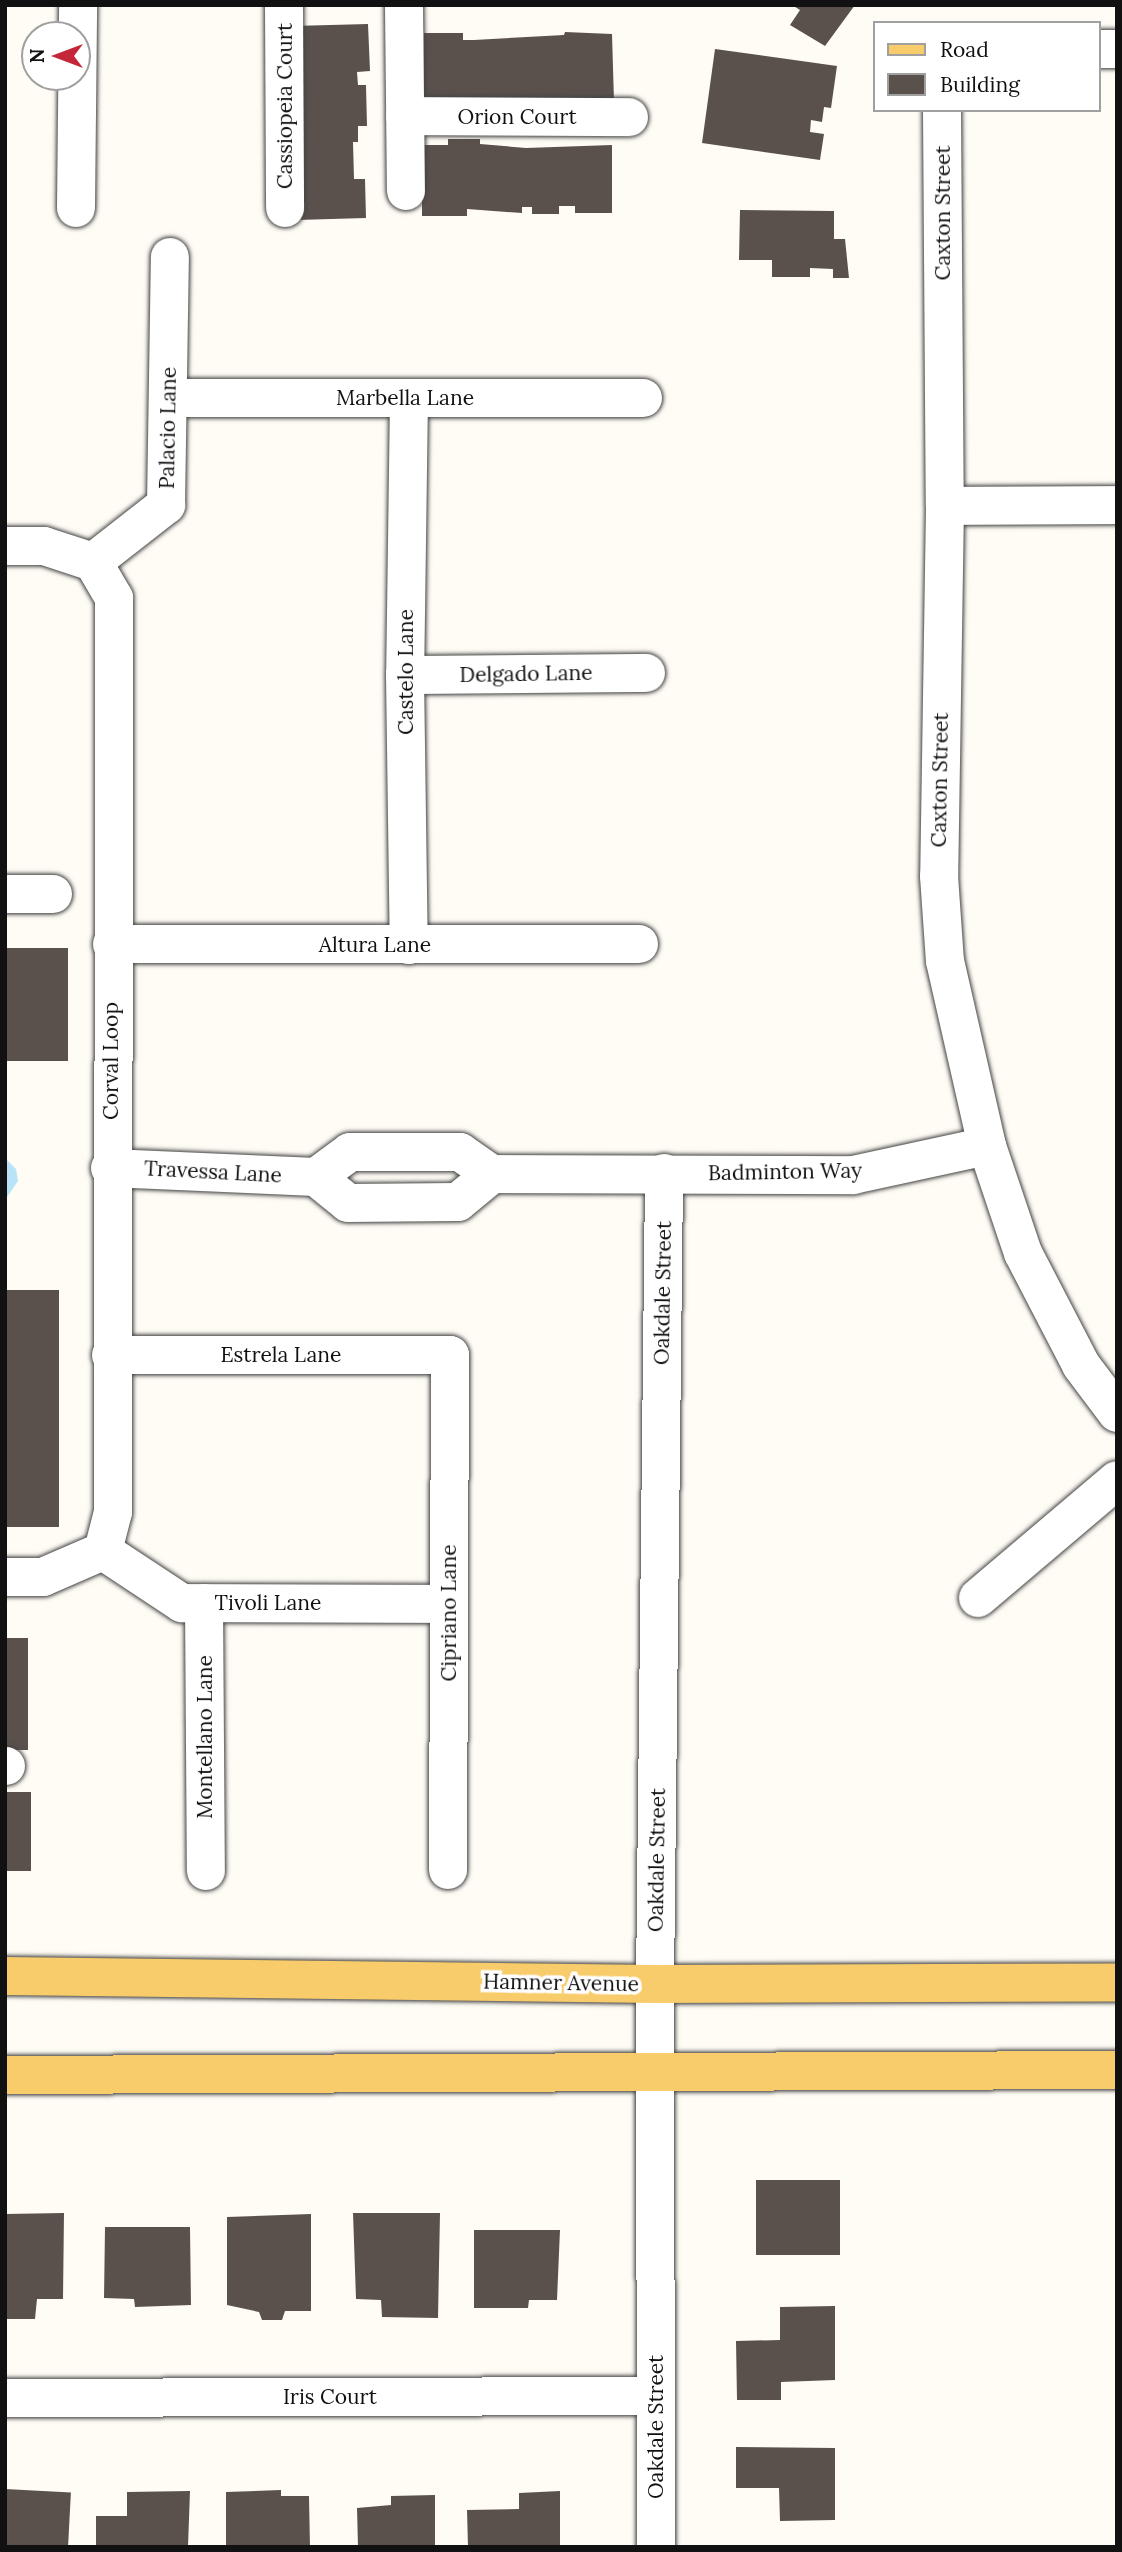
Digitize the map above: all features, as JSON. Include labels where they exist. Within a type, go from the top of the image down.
[{"type":"main road","name":"Hamner Avenue","points":[[5,1976],[655,1984],[1117,1982]]},
{"type":"main road","points":[[5,2075],[1117,2070]]},
{"type":"street","points":[[76,208],[78,5]]},
{"type":"street","name":"Cassiopeia Court","points":[[284,5],[285,208]]},
{"type":"street","points":[[404,5],[406,191]]},
{"type":"street","name":"Caxton Street","points":[[942,112],[945,506],[939,876],[945,961],[987,1146],[1023,1253],[1081,1365],[1117,1413]]},
{"type":"street","name":"Orion Court","points":[[405,116],[629,117]]},
{"type":"street","name":"Palacio Lane","points":[[93,562],[166,505],[170,257]]},
{"type":"street","name":"Marbella Lane","points":[[168,398],[643,398]]},
{"type":"street","name":"Castelo Lane","points":[[409,398],[405,675],[409,945]]},
{"type":"street","points":[[945,506],[1117,505]]},
{"type":"street","points":[[5,546],[44,546],[93,562]]},
{"type":"street","name":"Corval Loop","points":[[93,562],[114,598],[110,1168],[113,1512],[103,1551]]},
{"type":"street","name":"Delgado Lane","points":[[405,675],[646,673]]},
{"type":"street","points":[[5,894],[53,894]]},
{"type":"street","name":"Altura Lane","points":[[112,944],[639,944]]},
{"type":"street","name":"Badminton Way","points":[[664,1173],[853,1175],[987,1146]]},
{"type":"street","points":[[492,1174],[458,1202],[348,1203],[316,1177],[350,1152],[460,1152],[492,1174],[664,1173]]},
{"type":"street","points":[[395,1152],[397,1202]]},
{"type":"street","name":"Travessa Lane","points":[[110,1168],[316,1177]]},
{"type":"street","name":"Oakdale Street","points":[[656,2547],[655,1984],[664,1173]]},
{"type":"street","name":"Estrela Lane","points":[[111,1355],[450,1355]]},
{"type":"street","name":"Cipriano Lane","points":[[448,1870],[450,1355]]},
{"type":"street","points":[[978,1598],[1117,1480]]},
{"type":"street","points":[[5,1577],[43,1577],[103,1551]]},
{"type":"street","name":"Tivoli Lane","points":[[103,1551],[182,1603],[449,1604]]},
{"type":"street","name":"Montellano Lane","points":[[204,1603],[206,1871]]},
{"type":"street","name":"Iris Court","points":[[5,2398],[655,2396]]},
{"type":"water","points":[[5,1158],[16,1169],[18,1181],[5,1200]]},
{"type":"building","points":[[792,5],[855,5],[825,46],[790,25],[800,10]]},
{"type":"building","points":[[368,24],[370,71],[357,72],[358,85],[366,85],[367,126],[358,126],[358,142],[353,142],[354,179],[365,179],[366,218],[297,220],[293,26]]},
{"type":"building","points":[[565,32],[612,34],[614,101],[424,101],[424,33],[463,33],[463,40],[474,40],[564,35]]},
{"type":"building","points":[[715,49],[837,66],[831,108],[824,107],[822,122],[811,120],[810,132],[824,134],[820,160],[702,143]]},
{"type":"building","points":[[448,139],[480,139],[480,144],[526,148],[612,145],[612,213],[575,213],[575,206],[559,206],[559,214],[532,214],[532,207],[522,207],[522,213],[467,209],[467,216],[422,216],[422,145],[448,145]]},
{"type":"building","points":[[740,210],[834,211],[834,239],[845,239],[849,278],[833,278],[833,269],[810,268],[810,277],[772,277],[772,260],[739,260]]},
{"type":"building","points":[[5,948],[68,948],[68,1061],[5,1061]]},
{"type":"building","points":[[5,1290],[59,1290],[59,1527],[5,1527]]},
{"type":"building","points":[[5,1638],[28,1638],[28,1750],[5,1750]]},
{"type":"building","points":[[5,1792],[31,1792],[31,1871],[5,1871]]},
{"type":"building","points":[[756,2180],[840,2180],[840,2255],[756,2255]]},
{"type":"building","points":[[64,2213],[63,2299],[37,2299],[35,2319],[5,2319],[5,2214]]},
{"type":"building","points":[[353,2213],[440,2213],[438,2318],[382,2317],[381,2300],[356,2299]]},
{"type":"building","points":[[311,2214],[311,2311],[285,2311],[282,2320],[262,2320],[259,2312],[227,2305],[227,2217]]},
{"type":"building","points":[[105,2227],[190,2227],[191,2305],[135,2307],[134,2299],[104,2298]]},
{"type":"building","points":[[474,2230],[560,2230],[557,2300],[529,2300],[528,2308],[474,2308]]},
{"type":"building","points":[[835,2306],[835,2380],[781,2382],[781,2400],[737,2400],[736,2341],[780,2340],[780,2307]]},
{"type":"building","points":[[736,2447],[835,2448],[835,2520],[780,2521],[779,2488],[736,2488]]},
{"type":"building","points":[[5,2489],[71,2492],[68,2547],[5,2547]]},
{"type":"building","points":[[281,2490],[281,2496],[309,2496],[310,2547],[226,2547],[226,2492]]},
{"type":"building","points":[[190,2491],[188,2547],[96,2547],[96,2516],[127,2516],[127,2492]]},
{"type":"building","points":[[560,2491],[560,2547],[468,2547],[467,2510],[519,2509],[519,2493]]},
{"type":"building","points":[[435,2495],[435,2547],[358,2547],[357,2508],[391,2505],[391,2496]]}]
